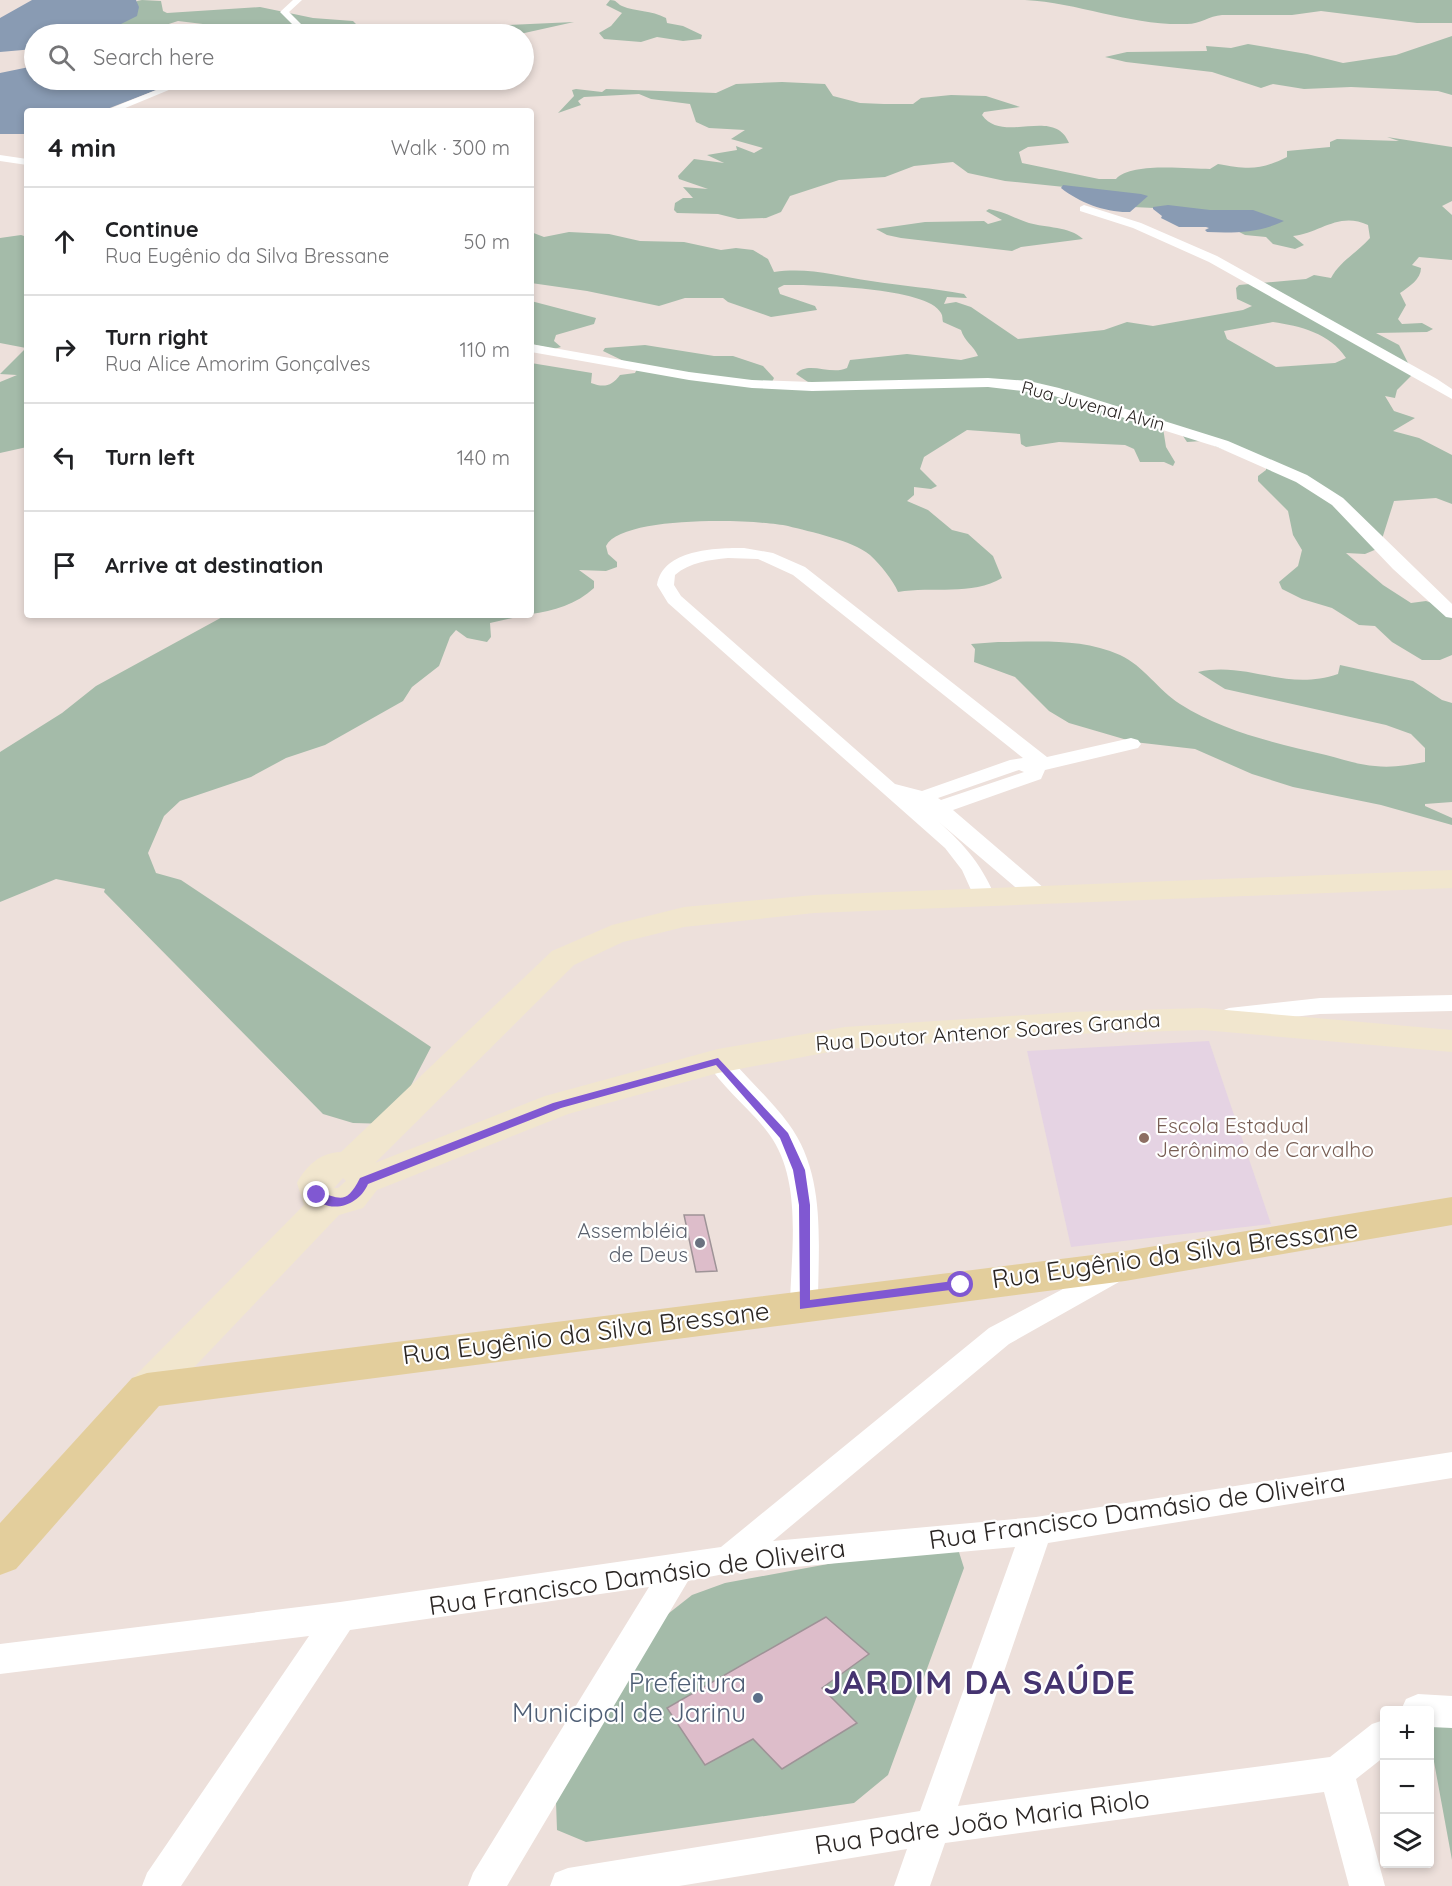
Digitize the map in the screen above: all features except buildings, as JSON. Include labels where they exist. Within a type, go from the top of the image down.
[{"type":"main road","points":[[357,1173],[563,958],[612,935],[684,917],[814,904],[1452,879]]},
{"type":"main road","name":"Rua Doutor Antenor Soares Granda","points":[[147,1390],[329,1202],[317,1195],[315,1183],[334,1165],[357,1173],[557,1105],[718,1061],[845,1038],[1072,1023],[1203,1019],[1452,1041]]},
{"type":"main road","name":"Rua Eugênio da Silva Bressane","points":[[147,1390],[1125,1266],[1452,1211]]},
{"type":"main road","points":[[0,1555],[147,1390]]},
{"type":"street","points":[[297,24],[284,12],[298,0]]},
{"type":"street","points":[[117,108],[163,90]]},
{"type":"street","points":[[2,158],[24,148]]},
{"type":"street","points":[[2,158],[24,162]]},
{"type":"street","points":[[1084,209],[1131,222],[1197,249],[1401,362],[1452,395]]},
{"type":"street","name":"Rua Juvenal Alvin","points":[[534,348],[738,382],[780,386],[834,387],[981,383],[1045,389],[1191,433],[1260,459],[1305,481],[1329,495],[1420,586],[1452,614]]},
{"type":"street","points":[[1036,894],[916,803],[674,599],[667,591],[666,582],[674,567],[698,556],[717,552],[757,554],[779,560],[799,571],[1039,765]]},
{"type":"street","points":[[1039,765],[1131,744]]},
{"type":"street","points":[[916,803],[1034,775],[1039,765]]},
{"type":"street","points":[[916,803],[972,868],[984,896]]},
{"type":"street","points":[[1203,1019],[1320,1006],[1452,1003]]},
{"type":"street","points":[[718,1061],[784,1136],[799,1170],[804,1205],[804,1305]]},
{"type":"street","points":[[729,1559],[999,1336],[1125,1266]]},
{"type":"street","name":"Rua Francisco Damásio de Oliveira","points":[[0,1659],[340,1617],[678,1569],[729,1559],[1036,1530],[1452,1465]]},
{"type":"street","points":[[912,1886],[1036,1530]]},
{"type":"street","points":[[486,1886],[678,1569]]},
{"type":"street","points":[[160,1886],[340,1617]]},
{"type":"street","points":[[1434,1711],[1452,1712]]},
{"type":"street","points":[[1366,1886],[1337,1773],[1380,1739]]},
{"type":"street","name":"Rua Padre João Maria Riolo","points":[[568,1886],[932,1827],[1337,1773]]},
{"type":"shaded area","name":"Escola Estadual Jerônimo de Carvalho","points":[[1209,1041],[1271,1224],[1071,1247],[1027,1051]]},
{"type":"green space","points":[[610,0],[627,8],[660,15],[666,18],[667,23],[683,26],[702,35],[701,39],[683,41],[657,37],[641,42],[604,39],[599,33],[611,26],[622,13],[606,5]]},
{"type":"green space","points":[[1025,0],[1452,0],[1452,23],[1417,23],[1321,11],[1292,15],[1222,15],[1192,24],[1166,24],[1066,5]]},
{"type":"green space","points":[[137,1],[161,1],[163,11],[167,13],[260,7],[313,18],[353,21],[356,24],[203,24],[178,21],[169,24],[118,24]]},
{"type":"green space","points":[[574,22],[534,31],[534,24],[531,24]]},
{"type":"green space","points":[[1452,36],[1452,95],[1438,91],[1351,87],[1304,89],[1273,84],[1261,88],[1212,72],[1126,62],[1105,57],[1127,52],[1207,51],[1206,46],[1231,48],[1248,44],[1343,63],[1396,55]]},
{"type":"green space","points":[[782,82],[825,84],[833,96],[860,103],[913,104],[921,98],[951,95],[986,96],[1020,107],[984,112],[982,115],[991,123],[1002,127],[1052,127],[1062,132],[1069,143],[1028,147],[1019,152],[1022,163],[1099,179],[1116,179],[1123,174],[1146,168],[1210,169],[1218,164],[1245,168],[1261,167],[1287,157],[1287,151],[1330,147],[1330,142],[1337,139],[1399,141],[1387,137],[1452,147],[1452,201],[1442,206],[1452,215],[1452,260],[1419,257],[1412,265],[1421,268],[1419,276],[1400,293],[1406,305],[1398,319],[1402,324],[1422,323],[1433,329],[1427,332],[1376,333],[1399,345],[1408,363],[1417,370],[1397,390],[1395,398],[1385,396],[1394,411],[1415,418],[1393,431],[1419,438],[1452,455],[1452,504],[1436,498],[1394,501],[1382,539],[1384,546],[1365,554],[1346,553],[1383,585],[1411,603],[1426,601],[1452,609],[1452,655],[1440,660],[1422,660],[1392,642],[1375,626],[1359,625],[1332,608],[1302,599],[1282,589],[1279,582],[1298,566],[1302,550],[1293,535],[1288,511],[1258,481],[1258,476],[1266,470],[1266,466],[1202,441],[1187,442],[1181,433],[1163,428],[1166,447],[1175,462],[1173,466],[1164,462],[1140,462],[1134,449],[1125,445],[1059,442],[1026,447],[1021,444],[1020,434],[967,430],[924,457],[920,469],[937,486],[931,489],[914,487],[914,495],[907,501],[928,510],[952,530],[968,534],[993,556],[1002,578],[990,584],[965,589],[898,592],[886,572],[870,555],[842,541],[788,526],[748,522],[691,522],[662,524],[617,536],[606,546],[608,554],[617,562],[617,567],[606,571],[579,570],[594,581],[594,588],[564,606],[534,613],[534,363],[592,373],[591,383],[607,385],[614,382],[620,375],[635,373],[637,369],[603,351],[605,348],[645,345],[714,356],[733,356],[763,366],[774,378],[770,386],[808,382],[796,374],[807,368],[841,370],[847,368],[850,360],[907,354],[961,360],[978,356],[961,330],[943,322],[941,313],[932,304],[893,293],[843,287],[784,285],[778,288],[780,294],[815,306],[817,310],[771,317],[728,302],[723,298],[685,298],[659,306],[587,291],[534,283],[534,233],[544,237],[569,232],[609,234],[640,241],[684,242],[721,250],[736,248],[753,250],[768,259],[774,272],[811,271],[964,294],[967,298],[947,297],[944,304],[956,302],[971,307],[1018,339],[1104,330],[1127,322],[1153,326],[1243,310],[1252,306],[1237,299],[1236,288],[1239,285],[1306,279],[1314,275],[1331,278],[1339,267],[1370,238],[1368,225],[1348,220],[1293,236],[1304,245],[1295,249],[1273,244],[1266,237],[1245,235],[1196,210],[1133,207],[1074,188],[1005,181],[968,173],[953,162],[914,166],[885,177],[839,180],[790,196],[781,212],[766,218],[738,219],[718,214],[677,213],[674,210],[675,203],[683,198],[693,198],[683,187],[708,189],[679,179],[678,176],[694,159],[724,163],[707,155],[737,150],[736,146],[754,153],[763,148],[731,139],[745,130],[709,128],[696,122],[690,104],[651,99],[639,94],[584,97],[578,101],[581,105],[558,113],[574,96],[572,90],[576,89],[602,92],[606,89],[716,93],[736,84]],"holes":[[[1273,322],[1304,329],[1332,342],[1346,358],[1335,363],[1276,367],[1227,339],[1224,331]]]},
{"type":"green space","points":[[989,209],[1029,223],[1071,232],[1083,239],[1021,247],[1012,251],[901,238],[887,235],[876,229],[925,222],[984,221],[988,224],[1002,220],[986,211]]},
{"type":"green space","points":[[24,236],[24,348],[0,343],[0,238]]},
{"type":"green space","points":[[534,302],[596,318],[594,324],[556,335],[554,341],[561,347],[554,349],[534,345]]},
{"type":"green space","points":[[24,350],[24,448],[0,453],[0,382],[17,375],[0,374]]},
{"type":"green space","points":[[221,618],[512,618],[490,623],[491,637],[487,642],[467,638],[456,630],[450,637],[439,666],[412,687],[403,701],[325,745],[286,758],[251,777],[180,801],[164,816],[148,853],[156,873],[181,880],[431,1047],[391,1124],[353,1123],[323,1114],[104,892],[105,889],[56,879],[0,902],[0,752],[62,713],[96,686]]},
{"type":"green space","points":[[1075,643],[1105,650],[1129,660],[1180,704],[1214,722],[1269,741],[1375,766],[1425,762],[1425,748],[1411,734],[1386,725],[1225,689],[1198,672],[1234,670],[1301,680],[1319,679],[1338,674],[1340,665],[1413,681],[1442,700],[1452,703],[1452,802],[1425,804],[1425,806],[1452,818],[1452,825],[1381,805],[1293,787],[1252,774],[1195,749],[1134,742],[1069,723],[1049,711],[1015,677],[974,662],[975,649],[971,644]]},
{"type":"green space","points":[[936,1544],[958,1549],[964,1568],[888,1775],[854,1803],[586,1842],[557,1830],[556,1802],[664,1617],[692,1595],[725,1583]]},
{"type":"green space","points":[[1434,1720],[1452,1722],[1452,1860],[1434,1762]]},
{"type":"water","points":[[32,0],[136,0],[139,7],[137,16],[121,24],[24,24],[24,50],[0,52],[0,18]]},
{"type":"water","points":[[24,68],[24,90],[156,90],[110,108],[24,108],[24,134],[0,134],[0,73]]},
{"type":"water","points":[[1063,185],[1148,196],[1130,212],[1112,211],[1077,198],[1061,188]]},
{"type":"water","points":[[1168,205],[1210,210],[1253,210],[1284,221],[1265,228],[1247,231],[1207,232],[1205,230],[1209,228],[1206,227],[1179,227],[1161,218],[1162,216],[1153,209],[1153,207]]},
{"type":"place","name":"Escola Estadual Jerônimo de Carvalho","points":[[1144,1138]]},
{"type":"place","name":"Assembléia de Deus","points":[[700,1243]]},
{"type":"place","name":"Prefeitura Municipal de Jarinu","points":[[758,1698]]},
{"type":"district","name":"JARDIM DA SAÚDE","points":[[980,1682]]},
{"type":"route","points":[[317,1195],[329,1202],[345,1202],[359,1193],[364,1181],[557,1105],[718,1061],[784,1136],[799,1170],[804,1205],[804,1305],[961,1285]]}]
